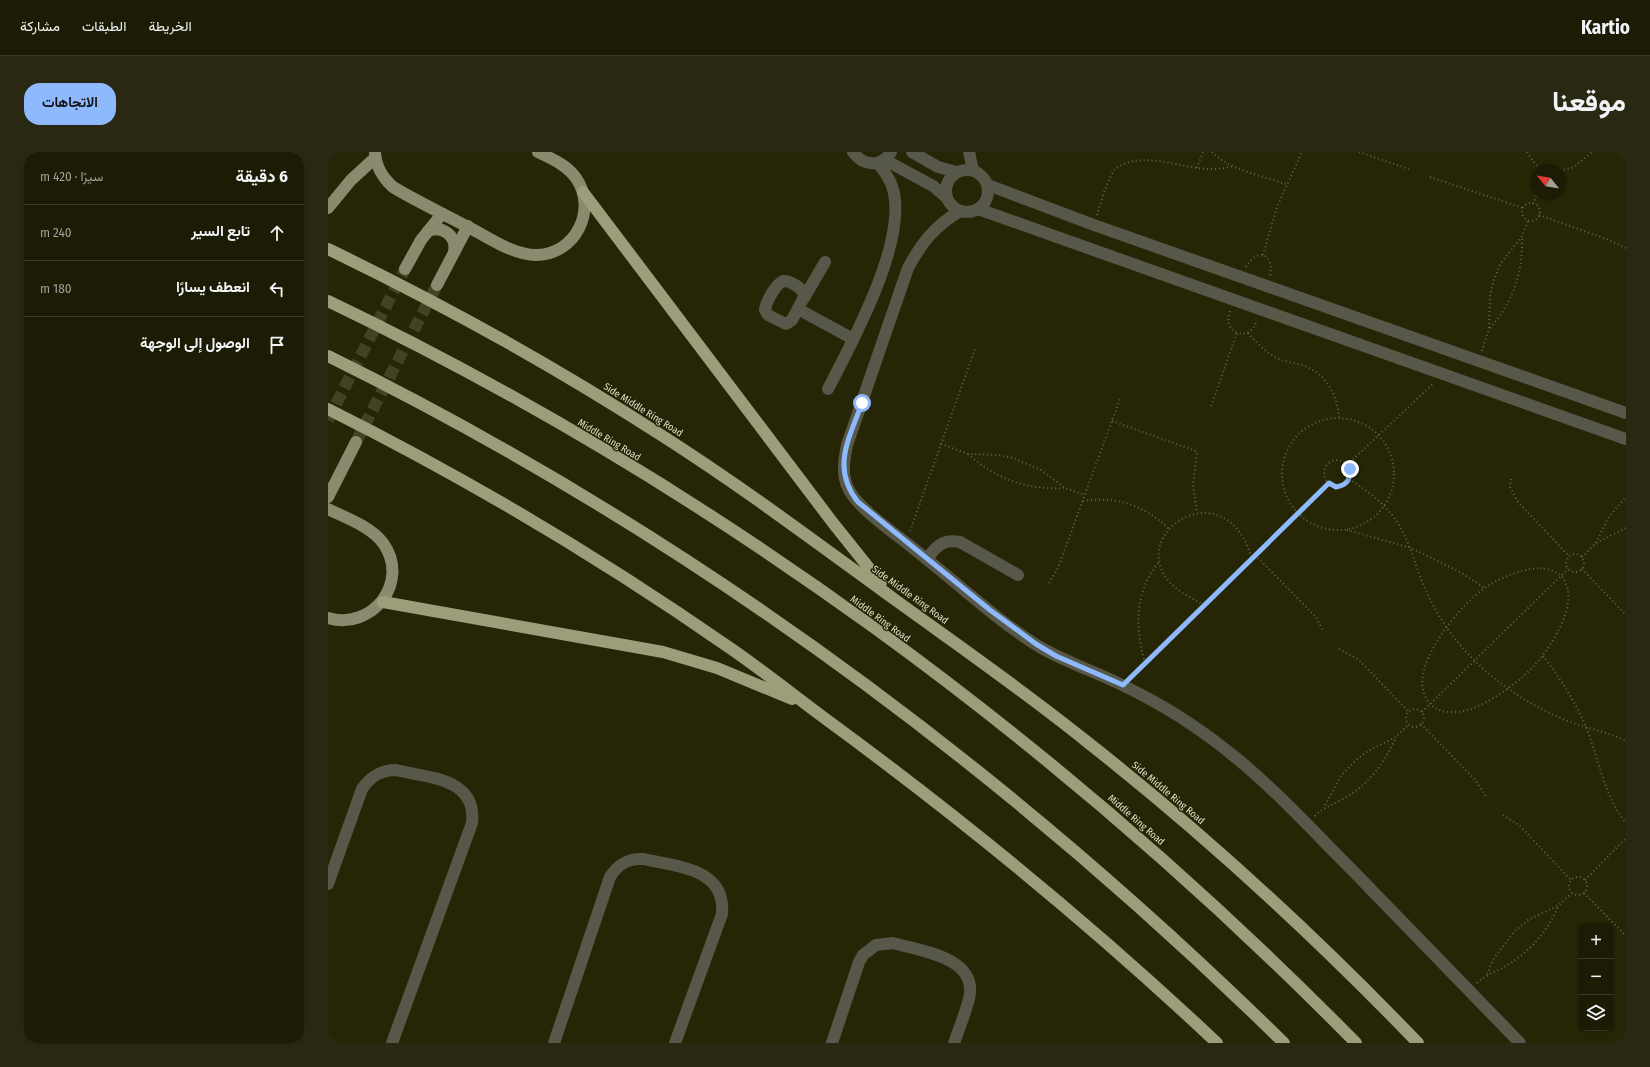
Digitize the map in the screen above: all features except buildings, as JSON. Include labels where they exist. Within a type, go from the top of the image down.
[{"type":"highway","points":[[583,192],[845,539],[897,601]]},
{"type":"highway","name":"Side Middle Ring Road","points":[[328,249],[468,321],[605,400],[756,498],[1041,705],[1168,808],[1301,927],[1418,1043]]},
{"type":"highway","name":"Middle Ring Road","points":[[328,301],[466,371],[590,442],[705,513],[829,597],[982,710],[1108,812],[1246,935],[1356,1043]]},
{"type":"highway","points":[[328,356],[467,428],[565,483],[673,550],[802,637],[941,741],[1049,828],[1164,929],[1284,1043]]},
{"type":"highway","points":[[328,409],[444,470],[589,555],[729,647],[912,782],[1047,890],[1133,965],[1217,1043]]},
{"type":"highway","points":[[382,602],[663,652],[770,688],[820,714]]},
{"type":"main road","points":[[328,208],[351,180],[375,155],[381,174],[393,187],[442,214],[518,251],[535,255],[553,252],[569,242],[580,228],[585,210],[583,192],[577,180],[568,169],[544,153]]},
{"type":"main road","points":[[405,269],[428,231],[442,214]]},
{"type":"main road","points":[[438,285],[468,226]]},
{"type":"main road","points":[[428,231],[437,229],[446,232],[453,238],[454,252]]},
{"type":"main road","points":[[328,497],[356,442]]},
{"type":"main road","points":[[328,509],[369,530],[382,542],[392,563],[391,586],[382,602],[376,608],[361,618],[343,621],[328,618]]},
{"type":"street","points":[[853,152],[862,162],[870,164],[884,158]]},
{"type":"street","points":[[912,152],[938,167],[956,172],[967,169],[973,170],[980,174],[988,185],[1094,225],[1626,413]]},
{"type":"street","points":[[969,152],[973,170]]},
{"type":"street","points":[[884,158],[933,186],[947,198],[952,206],[960,211],[972,212],[978,209],[987,199],[988,185]]},
{"type":"street","points":[[828,389],[853,339],[877,283],[892,237],[895,221],[892,188],[887,175],[884,158]]},
{"type":"street","points":[[947,198],[947,184],[956,172]]},
{"type":"street","points":[[978,209],[1626,439]]},
{"type":"street","points":[[960,211],[942,222],[929,236],[917,251],[908,268],[844,460],[844,476],[849,490],[858,502],[906,542],[1036,644],[1056,656],[1123,685],[1181,718],[1233,755],[1259,776],[1520,1043]]},
{"type":"street","points":[[804,298],[804,293],[801,289],[789,282],[783,281],[778,284],[766,305],[765,310],[768,315],[786,324],[790,322],[798,309],[825,262]]},
{"type":"street","points":[[798,309],[853,339]]},
{"type":"street","points":[[927,559],[936,546],[943,542],[952,540],[960,542],[1018,575]]},
{"type":"street","points":[[328,884],[362,789],[373,776],[388,770],[396,770],[451,783],[460,788],[467,795],[473,813],[472,823],[392,1043]]},
{"type":"street","points":[[554,1043],[610,877],[620,865],[636,859],[644,859],[700,873],[709,878],[716,885],[721,894],[723,904],[722,914],[675,1043]]},
{"type":"street","points":[[832,1043],[859,962],[869,949],[884,942],[893,943],[948,958],[963,970],[968,979],[970,989],[969,999],[954,1043]]},
{"type":"path","points":[[1197,168],[1202,152]]},
{"type":"path","points":[[1212,152],[1223,161],[1234,166],[1286,184]]},
{"type":"path","points":[[1263,255],[1277,207],[1286,184],[1302,152]]},
{"type":"path","points":[[1359,152],[1409,169]]},
{"type":"path","points":[[1527,152],[1535,164]]},
{"type":"path","points":[[1566,169],[1574,167],[1592,152]]},
{"type":"path","points":[[1166,158],[1197,168],[1222,169],[1234,166]]},
{"type":"path","points":[[1094,225],[1109,180],[1116,168],[1126,159]]},
{"type":"path","points":[[1430,177],[1522,208]]},
{"type":"path","points":[[1533,204],[1535,200]]},
{"type":"path","points":[[1522,208],[1529,203],[1537,206],[1539,214],[1537,219],[1528,221]]},
{"type":"path","points":[[1522,208],[1522,216],[1528,221]]},
{"type":"path","points":[[1539,214],[1609,240],[1626,248]]},
{"type":"path","points":[[1489,329],[1488,307],[1494,279],[1501,263],[1522,236],[1528,221]]},
{"type":"path","points":[[1479,361],[1489,329],[1509,302],[1516,286],[1521,270],[1522,236]]},
{"type":"path","points":[[1240,277],[1251,258],[1257,255],[1263,255],[1267,257],[1272,266],[1268,287]]},
{"type":"path","points":[[1234,301],[1228,320],[1229,326],[1237,334]]},
{"type":"path","points":[[1237,334],[1248,333],[1253,329],[1260,310]]},
{"type":"path","points":[[1248,333],[1266,352],[1277,358],[1309,368],[1325,380],[1333,391],[1338,404],[1339,417]]},
{"type":"path","points":[[1211,406],[1237,334]]},
{"type":"path","points":[[906,542],[975,349]]},
{"type":"path","points":[[1347,465],[1443,374]]},
{"type":"path","points":[[1049,583],[1058,568],[1120,399]]},
{"type":"path","points":[[1346,530],[1363,524],[1377,514],[1388,500],[1393,484],[1394,466],[1389,449],[1379,435],[1368,425],[1354,419],[1339,417],[1325,419],[1311,424],[1299,433],[1290,445],[1284,458],[1281,473],[1283,488],[1289,502],[1298,513],[1312,524],[1328,529],[1346,530],[1411,548],[1442,562],[1486,588]]},
{"type":"path","points":[[1112,421],[1196,451],[1197,454],[1193,485],[1197,512]]},
{"type":"path","points":[[941,444],[968,454],[998,455],[1013,458],[1041,470],[1065,488],[1085,496]]},
{"type":"path","points":[[968,454],[980,464],[1006,480],[1035,488],[1065,488]]},
{"type":"path","points":[[1338,460],[1347,465],[1350,469],[1349,479],[1342,486],[1336,487],[1329,483],[1325,478],[1324,473],[1328,464],[1338,460]]},
{"type":"path","points":[[1349,479],[1384,505],[1401,528],[1411,548],[1425,589],[1447,628],[1474,661],[1507,688],[1544,710],[1626,741]]},
{"type":"path","points":[[1511,479],[1510,487],[1518,502],[1569,556]]},
{"type":"path","points":[[1123,685],[1329,483]]},
{"type":"path","points":[[1596,543],[1608,518],[1626,497]]},
{"type":"path","points":[[1083,501],[1098,499],[1130,503],[1158,518],[1169,529]]},
{"type":"path","points":[[1204,605],[1172,584],[1166,578],[1160,561],[1160,550],[1163,539],[1169,529],[1186,516],[1197,512],[1209,513],[1222,518],[1242,534],[1252,559]]},
{"type":"path","points":[[1582,557],[1596,543],[1626,528]]},
{"type":"path","points":[[1569,556],[1576,554],[1582,557],[1584,561],[1582,569]]},
{"type":"path","points":[[1255,555],[1316,617],[1323,632]]},
{"type":"path","points":[[1569,556],[1566,563],[1568,569],[1575,572],[1582,569]]},
{"type":"path","points":[[1145,664],[1138,631],[1140,603],[1147,578],[1160,561]]},
{"type":"path","points":[[1540,568],[1551,570],[1562,576],[1568,588],[1569,600],[1565,615],[1559,629],[1543,656],[1520,679],[1483,703],[1460,711],[1439,710],[1430,705],[1423,690],[1424,674],[1429,657],[1447,628],[1486,588],[1528,569],[1540,568]]},
{"type":"path","points":[[1422,712],[1568,569]]},
{"type":"path","points":[[1582,569],[1626,615]]},
{"type":"path","points":[[1340,649],[1358,658],[1409,712]]},
{"type":"path","points":[[1543,656],[1560,678],[1586,727],[1614,804],[1626,824]]},
{"type":"path","points":[[1416,709],[1422,712],[1424,716],[1421,724],[1413,726],[1410,724],[1407,718],[1409,712],[1416,709]]},
{"type":"path","points":[[1396,737],[1383,762],[1369,780],[1341,800],[1325,806],[1335,786],[1353,764],[1366,752],[1396,737],[1410,724]]},
{"type":"path","points":[[1421,724],[1476,781],[1487,798]]},
{"type":"path","points":[[1503,815],[1520,826],[1571,880]]},
{"type":"path","points":[[1585,880],[1626,838]]},
{"type":"path","points":[[1572,893],[1569,886],[1571,880],[1578,877],[1585,880]]},
{"type":"path","points":[[1572,893],[1580,895],[1584,893],[1587,889],[1585,880]]},
{"type":"path","points":[[1559,905],[1546,930],[1531,948],[1508,965],[1487,974],[1494,958],[1515,931],[1533,917],[1559,905],[1572,893]]},
{"type":"path","points":[[1584,893],[1626,936]]},
{"type":"tunnel","points":[[328,420],[405,269]]},
{"type":"tunnel","points":[[356,442],[437,285]]},
{"type":"route","points":[[862,403],[847,445],[844,460],[844,476],[849,490],[858,502],[990,610],[1036,644],[1056,656],[1123,685],[1329,483],[1336,487],[1342,486],[1346,483],[1349,479],[1350,469]]}]
